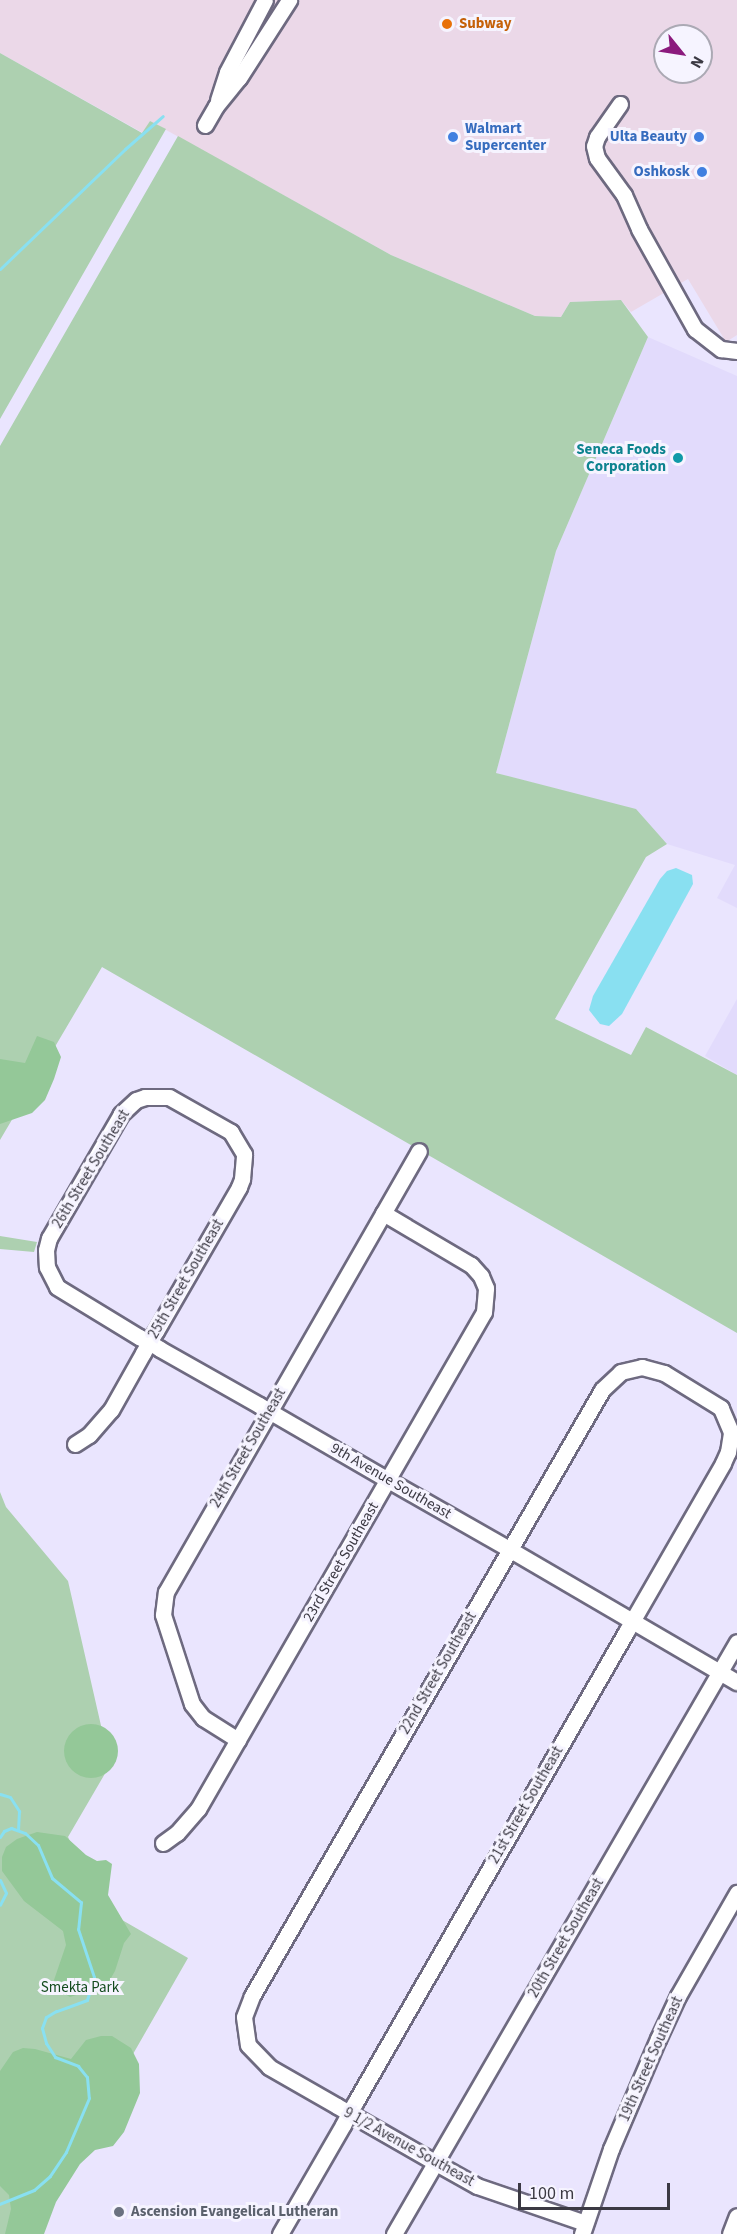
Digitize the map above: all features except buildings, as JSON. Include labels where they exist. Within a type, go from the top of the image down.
[{"type":"street","points":[[216,106],[227,72],[265,0]]},
{"type":"street","points":[[205,125],[216,106],[239,78],[289,0]]},
{"type":"street","points":[[620,104],[597,137],[594,146],[597,158],[624,195],[639,230],[695,329],[721,349],[737,351]]},
{"type":"street","name":"26th Street Southeast","points":[[50,1274],[46,1259],[49,1238],[128,1106],[146,1097],[161,1095],[178,1100],[202,1113]]},
{"type":"street","name":"25th Street Southeast","points":[[75,1444],[89,1436],[105,1419],[243,1179],[243,1154],[236,1138],[223,1126],[202,1113]]},
{"type":"street","name":"24th Street Southeast","points":[[238,1740],[204,1718],[192,1704],[162,1608],[171,1583],[419,1152]]},
{"type":"street","name":"23rd Street Southeast","points":[[164,1842],[177,1833],[198,1809],[481,1319],[487,1295],[481,1276],[471,1265],[383,1213]]},
{"type":"street","name":"9th Avenue Southeast","points":[[50,1274],[63,1292],[737,1682]]},
{"type":"street","name":"22nd Street Southeast","points":[[248,2045],[244,2017],[252,1996],[509,1549],[609,1382],[627,1369],[642,1367],[656,1369],[687,1386]]},
{"type":"street","name":"21st Street Southeast","points":[[280,2234],[723,1464],[731,1442],[730,1424],[721,1408],[687,1386]]},
{"type":"street","name":"20th Street Southeast","points":[[394,2234],[737,1642]]},
{"type":"street","name":"19th Street Southeast","points":[[583,2229],[611,2150],[658,2039],[683,1987],[737,1893]]},
{"type":"street","name":"9 1/2 Avenue Southeast","points":[[248,2045],[269,2067],[477,2186],[583,2229]]},
{"type":"street","points":[[730,2234],[737,2216]]},
{"type":"shaded area","points":[[0,0],[737,0],[737,335],[726,342],[688,279],[631,312],[621,300],[570,302],[561,317],[535,316],[391,255],[150,121],[143,133],[0,53]]},
{"type":"shaded area","points":[[648,337],[737,376],[737,908],[717,898],[735,865],[667,844],[636,810],[496,773],[556,551]]},
{"type":"shaded area","points":[[737,999],[737,1075],[705,1056]]},
{"type":"green space","points":[[0,53],[142,133],[150,121],[166,129],[0,419]]},
{"type":"green space","points":[[178,136],[391,255],[535,316],[561,317],[570,302],[621,300],[648,337],[556,551],[496,773],[636,809],[667,844],[646,857],[555,1019],[631,1055],[646,1027],[737,1075],[737,1333],[102,967],[0,1140],[0,446]]},
{"type":"green space","points":[[37,1036],[54,1042],[61,1057],[54,1079],[45,1100],[32,1113],[0,1124],[0,1059],[25,1063]]},
{"type":"green space","points":[[0,1236],[37,1242],[34,1252],[0,1249]]},
{"type":"green space","name":"Smekta Park","points":[[0,1492],[6,1507],[68,1581],[110,1765],[68,1837],[103,1909],[188,1958],[30,2234],[0,2234]]},
{"type":"green space","points":[[86,1724],[96,1724],[106,1728],[114,1736],[118,1751],[114,1766],[106,1774],[96,1778],[86,1778],[76,1774],[68,1766],[64,1756],[64,1746],[68,1736],[76,1728]]},
{"type":"green space","points":[[37,1832],[65,1836],[86,1855],[97,1861],[106,1860],[112,1864],[108,1895],[131,1934],[124,1943],[115,1971],[107,1985],[70,1997],[58,1990],[54,1980],[66,1945],[63,1931],[24,1901],[2,1871],[2,1857],[6,1847],[17,1839]]},
{"type":"green space","points":[[112,2036],[131,2048],[139,2064],[140,2093],[124,2132],[113,2146],[95,2150],[80,2164],[56,2202],[44,2234],[5,2234],[11,2209],[9,2195],[0,2186],[0,2071],[13,2052],[23,2048],[71,2059],[86,2040]]},
{"type":"water","points":[[676,868],[692,875],[693,884],[622,1014],[609,1026],[600,1024],[589,1010],[593,996],[660,879],[667,871]]},
{"type":"waterway","points":[[0,269],[125,149],[163,116]]},
{"type":"waterway","points":[[0,1794],[10,1797],[19,1811],[18,1829]]},
{"type":"waterway","points":[[0,1837],[4,1831],[11,1828],[25,1833],[38,1845],[52,1878],[81,1902],[78,1929],[94,1977],[87,2000],[46,2017],[42,2028],[46,2043],[55,2057],[78,2066],[87,2077],[89,2098],[66,2152],[50,2176],[34,2190],[0,2204]]},
{"type":"waterway","points":[[0,1880],[6,1893],[0,1905]]},
{"type":"place","name":"Subway","points":[[447,24]]},
{"type":"place","name":"Walmart Supercenter","points":[[453,137]]},
{"type":"place","name":"Ulta Beauty","points":[[699,137]]},
{"type":"place","name":"Oshkosk","points":[[702,172]]},
{"type":"place","name":"Seneca Foods Corporation","points":[[678,458]]},
{"type":"place","name":"Ascension Evangelical Lutheran","points":[[119,2212]]}]
